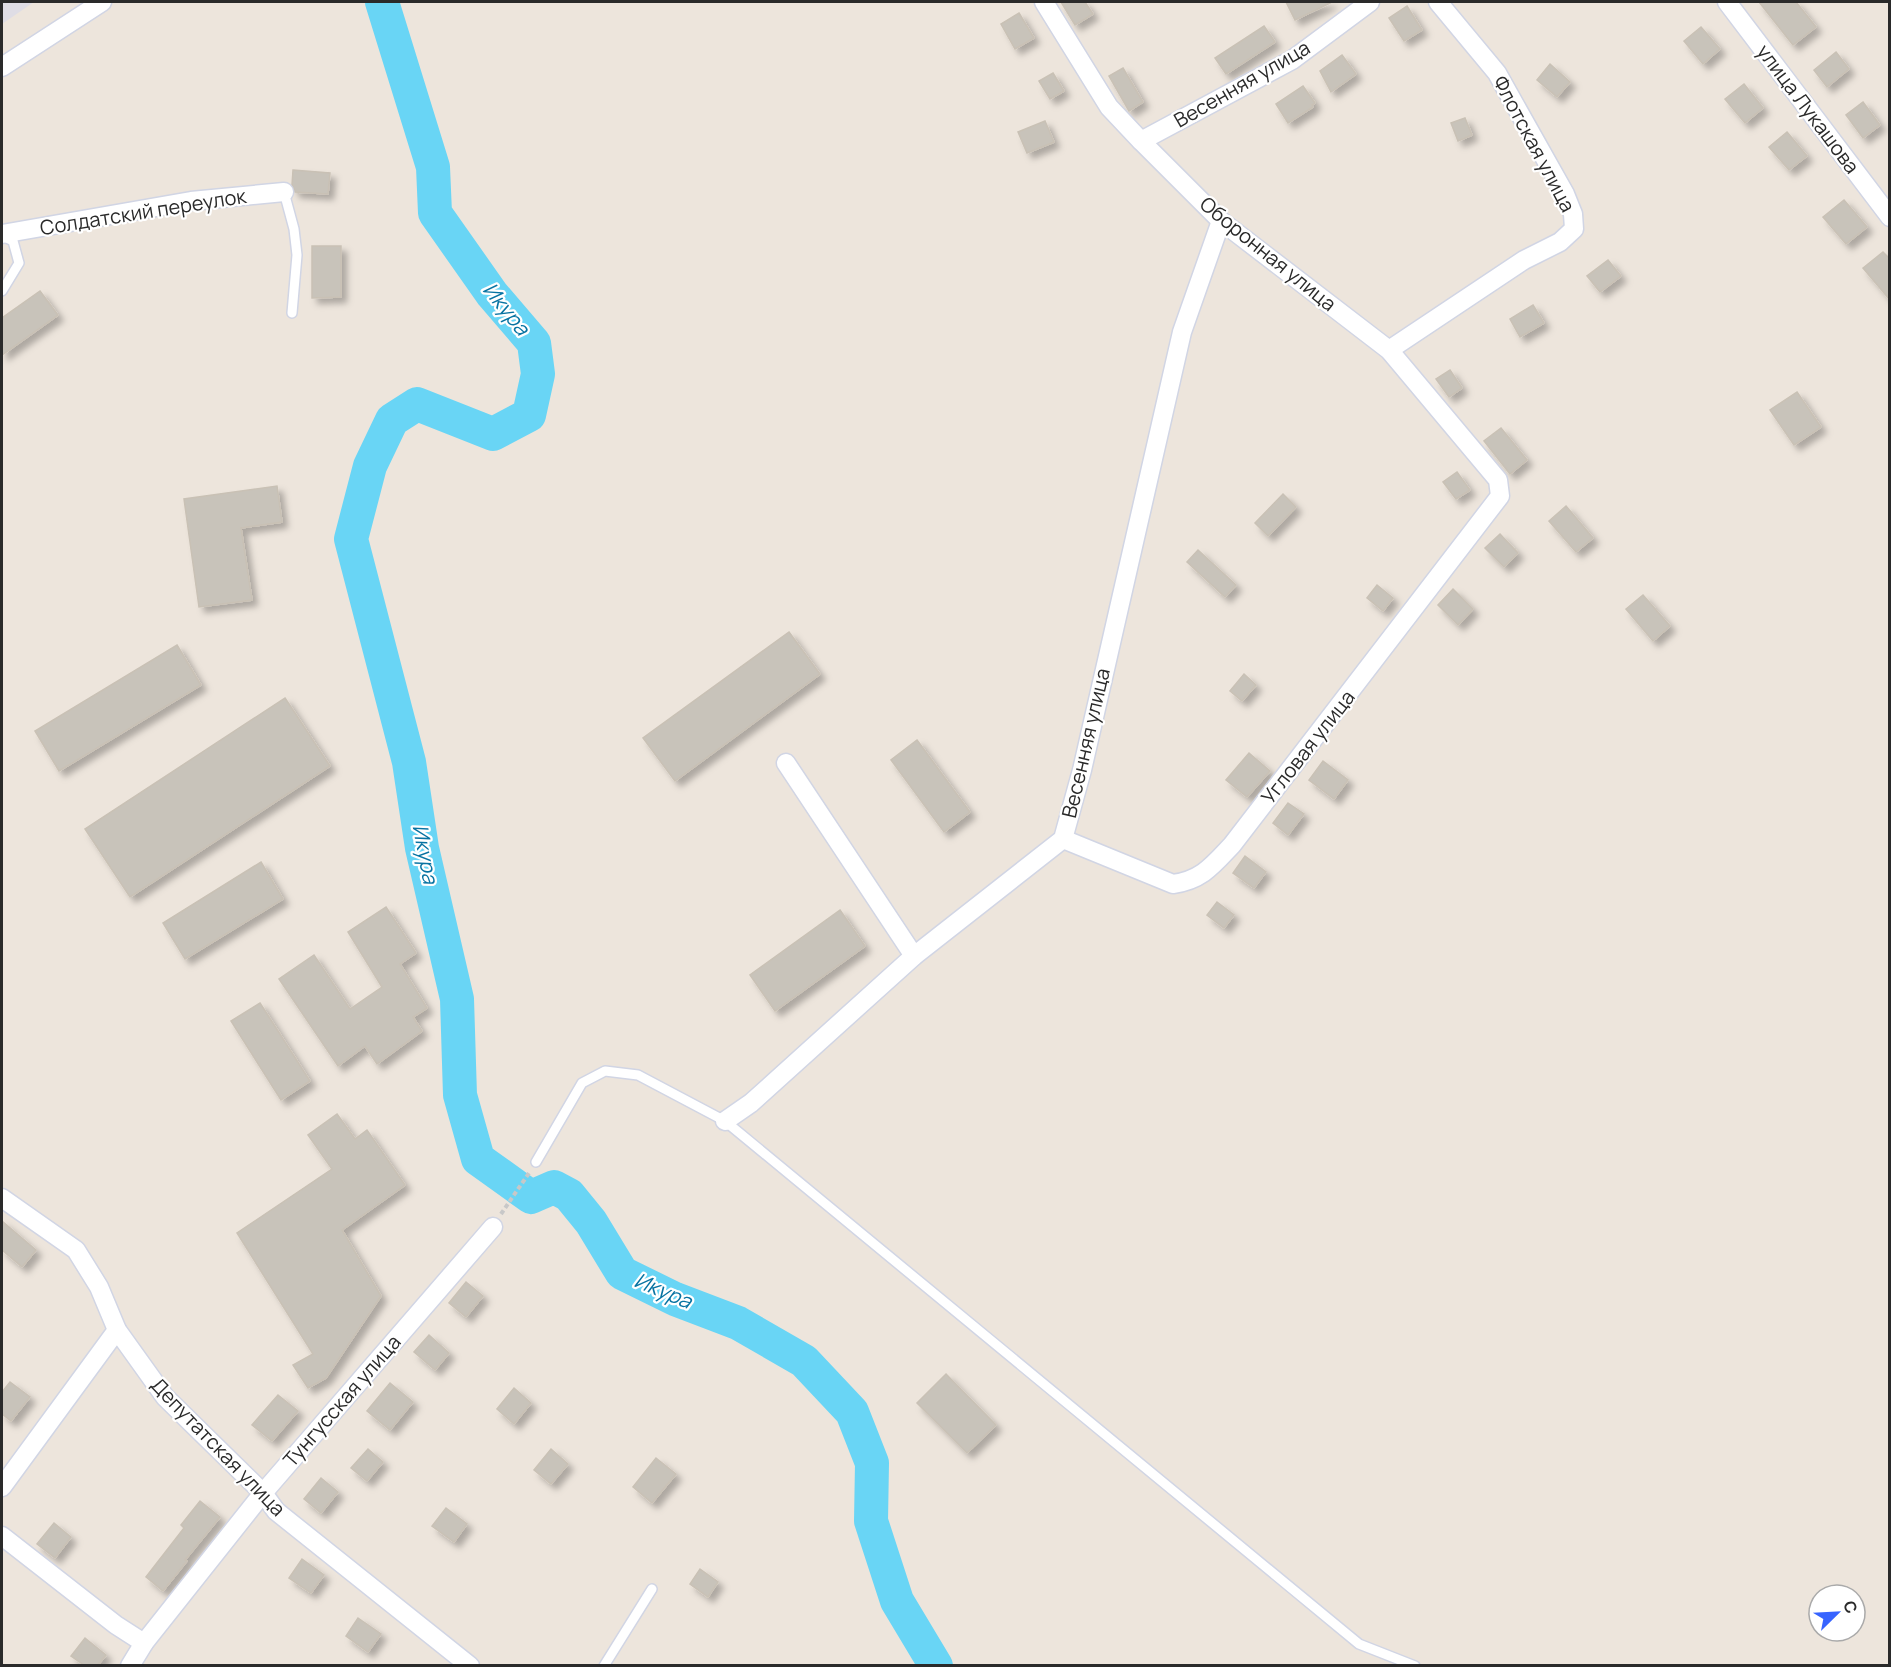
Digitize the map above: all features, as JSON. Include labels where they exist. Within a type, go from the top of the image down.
[{"type":"street","points":[[2,67],[102,2]]},
{"type":"street","name":"Оборонная улица","points":[[1044,2],[1109,107],[1221,221],[1389,350],[1498,480],[1500,496]]},
{"type":"street","name":"Весенняя улица","points":[[1141,141],[1292,60],[1370,2]]},
{"type":"street","name":"Флотская улица","points":[[1389,350],[1524,260],[1560,242],[1574,229],[1573,214],[1565,194],[1497,73],[1438,2]]},
{"type":"street","name":"улица Лукашова","points":[[1727,2],[1890,217]]},
{"type":"street","name":"Солдатский переулок","points":[[2,235],[191,201],[284,192]]},
{"type":"street","name":"Весенняя улица","points":[[725,1122],[751,1103],[914,956],[1063,839],[1082,770],[1182,332],[1221,221]]},
{"type":"street","name":"Угловая улица","points":[[1063,839],[1173,884],[1190,882],[1206,872],[1232,845],[1500,496]]},
{"type":"street","points":[[786,763],[914,956]]},
{"type":"street","name":"Депутатская улица","points":[[2,1198],[76,1250],[99,1287],[117,1330],[165,1397],[263,1493],[276,1511],[470,1665]]},
{"type":"street","name":"Тунгусская улица","points":[[130,1665],[263,1493],[493,1227]]},
{"type":"street","points":[[2,1487],[117,1330]]},
{"type":"street","points":[[2,1536],[116,1625],[144,1644]]},
{"type":"street","points":[[116,1625],[143,1626],[163,1621]]},
{"type":"lane","points":[[284,192],[294,229],[297,255],[292,313]]},
{"type":"lane","points":[[2,235],[14,241],[19,262],[2,291]]},
{"type":"lane","points":[[536,1162],[582,1083],[604,1071],[638,1075],[725,1122],[1359,1644],[1415,1665]]},
{"type":"lane","points":[[604,1665],[652,1590]]},
{"type":"path","points":[[493,1227],[536,1162]]},
{"type":"shaded area","points":[[2,2],[34,2],[2,24]]},
{"type":"building","points":[[1061,2],[1085,2],[1093,14],[1075,25]]},
{"type":"building","points":[[1286,2],[1332,2],[1295,20]]},
{"type":"building","points":[[1759,2],[1796,2],[1816,27],[1793,45]]},
{"type":"building","points":[[1407,6],[1422,30],[1404,41],[1389,18]]},
{"type":"building","points":[[1019,13],[1034,38],[1015,49],[1001,24]]},
{"type":"building","points":[[1264,26],[1275,42],[1226,74],[1215,58]]},
{"type":"building","points":[[1701,27],[1720,49],[1703,64],[1684,41]]},
{"type":"building","points":[[1836,52],[1849,69],[1827,87],[1814,70]]},
{"type":"building","points":[[1342,55],[1356,74],[1331,92],[1320,71]]},
{"type":"building","points":[[1550,64],[1570,82],[1557,97],[1537,80]]},
{"type":"building","points":[[1123,68],[1143,102],[1129,111],[1109,76]]},
{"type":"building","points":[[1053,73],[1064,91],[1050,99],[1039,81]]},
{"type":"building","points":[[1744,84],[1763,108],[1745,123],[1725,99]]},
{"type":"building","points":[[1303,86],[1315,103],[1313,107],[1288,123],[1276,104]]},
{"type":"building","points":[[1863,102],[1880,125],[1863,138],[1846,115]]},
{"type":"building","points":[[1465,118],[1472,135],[1458,141],[1451,123]]},
{"type":"building","points":[[1045,121],[1054,142],[1027,153],[1018,132]]},
{"type":"building","points":[[1787,132],[1807,156],[1789,170],[1769,147]]},
{"type":"building","points":[[293,170],[330,173],[328,194],[295,192],[292,185]]},
{"type":"building","points":[[1844,200],[1867,227],[1846,244],[1823,217]]},
{"type":"building","points":[[312,246],[341,246],[341,297],[312,298]]},
{"type":"building","points":[[1883,252],[1890,259],[1890,300],[1863,268]]},
{"type":"building","points":[[1608,260],[1621,276],[1600,292],[1587,276]]},
{"type":"building","points":[[40,291],[58,315],[2,355],[2,318]]},
{"type":"building","points":[[1533,305],[1544,323],[1520,337],[1510,319]]},
{"type":"building","points":[[1450,370],[1462,388],[1449,397],[1436,379]]},
{"type":"building","points":[[1797,392],[1821,427],[1794,445],[1770,410]]},
{"type":"building","points":[[1501,428],[1527,460],[1510,474],[1484,441]]},
{"type":"building","points":[[1457,472],[1470,490],[1456,499],[1443,482]]},
{"type":"building","points":[[277,486],[282,522],[241,528],[252,600],[199,607],[184,499]]},
{"type":"building","points":[[1283,494],[1296,507],[1268,536],[1255,523]]},
{"type":"building","points":[[1566,506],[1593,538],[1576,552],[1549,521]]},
{"type":"building","points":[[1500,534],[1518,553],[1504,567],[1485,548]]},
{"type":"building","points":[[1198,550],[1236,585],[1225,597],[1187,562]]},
{"type":"building","points":[[1377,585],[1393,598],[1383,611],[1367,598]]},
{"type":"building","points":[[1453,589],[1473,609],[1458,625],[1438,605]]},
{"type":"building","points":[[1643,595],[1670,626],[1653,641],[1626,609]]},
{"type":"building","points":[[789,632],[820,674],[675,781],[643,738]]},
{"type":"building","points":[[177,645],[201,685],[59,771],[35,731]]},
{"type":"building","points":[[1244,674],[1256,685],[1242,701],[1230,691]]},
{"type":"building","points":[[285,698],[330,766],[130,897],[85,829]]},
{"type":"building","points":[[917,740],[970,812],[944,832],[891,760]]},
{"type":"building","points":[[1249,753],[1270,771],[1247,797],[1226,780]]},
{"type":"building","points":[[1323,761],[1348,780],[1334,799],[1309,780]]},
{"type":"building","points":[[1288,803],[1304,814],[1288,835],[1273,823]]},
{"type":"building","points":[[1245,856],[1266,872],[1254,888],[1233,873]]},
{"type":"building","points":[[261,862],[283,899],[185,959],[163,923]]},
{"type":"building","points":[[1217,902],[1234,915],[1224,928],[1207,915]]},
{"type":"building","points":[[386,907],[416,953],[400,964],[427,1008],[413,1017],[422,1031],[377,1064],[365,1046],[338,1066],[279,979],[314,955],[350,1009],[382,987],[348,932]]},
{"type":"building","points":[[840,910],[865,946],[775,1011],[750,975]]},
{"type":"building","points":[[260,1003],[310,1081],[281,1100],[231,1021]]},
{"type":"building","points":[[337,1114],[355,1139],[367,1130],[405,1185],[342,1230],[381,1296],[326,1378],[308,1388],[293,1365],[313,1354],[237,1233],[332,1169],[308,1135]]},
{"type":"building","points":[[2,1221],[36,1250],[22,1267],[2,1250]]},
{"type":"building","points":[[466,1282],[483,1296],[466,1317],[449,1303]]},
{"type":"building","points":[[429,1335],[449,1353],[435,1370],[414,1352]]},
{"type":"building","points":[[946,1374],[996,1425],[967,1453],[917,1403]]},
{"type":"building","points":[[10,1382],[30,1397],[11,1421],[2,1414],[2,1392]]},
{"type":"building","points":[[390,1383],[413,1402],[390,1430],[367,1411]]},
{"type":"building","points":[[514,1388],[531,1403],[514,1424],[497,1409]]},
{"type":"building","points":[[278,1395],[298,1411],[272,1441],[252,1425]]},
{"type":"building","points":[[368,1449],[383,1462],[367,1481],[351,1468]]},
{"type":"building","points":[[551,1449],[568,1464],[551,1484],[534,1470]]},
{"type":"building","points":[[656,1458],[676,1474],[652,1503],[633,1487]]},
{"type":"building","points":[[321,1478],[338,1492],[321,1513],[304,1499]]},
{"type":"building","points":[[200,1501],[220,1517],[163,1591],[146,1577],[184,1528],[181,1525]]},
{"type":"building","points":[[446,1508],[467,1524],[454,1542],[432,1526]]},
{"type":"building","points":[[54,1523],[71,1537],[55,1558],[37,1544]]},
{"type":"building","points":[[302,1559],[324,1575],[311,1593],[289,1578]]},
{"type":"building","points":[[700,1569],[718,1582],[708,1597],[690,1584]]},
{"type":"building","points":[[358,1618],[381,1634],[368,1652],[346,1636]]},
{"type":"building","points":[[85,1638],[106,1655],[98,1665],[84,1665],[71,1656]]},
{"type":"waterway","name":"Икура","points":[[382,2],[433,167],[435,213],[492,294],[534,343],[538,374],[529,415],[493,434],[417,404],[392,420],[370,466],[351,539],[409,762],[422,848],[457,999],[460,1095],[478,1159],[531,1197],[554,1187],[569,1195],[591,1222],[622,1273],[675,1299],[738,1323],[804,1361],[852,1412],[872,1463],[871,1521],[897,1601],[936,1666]]}]
